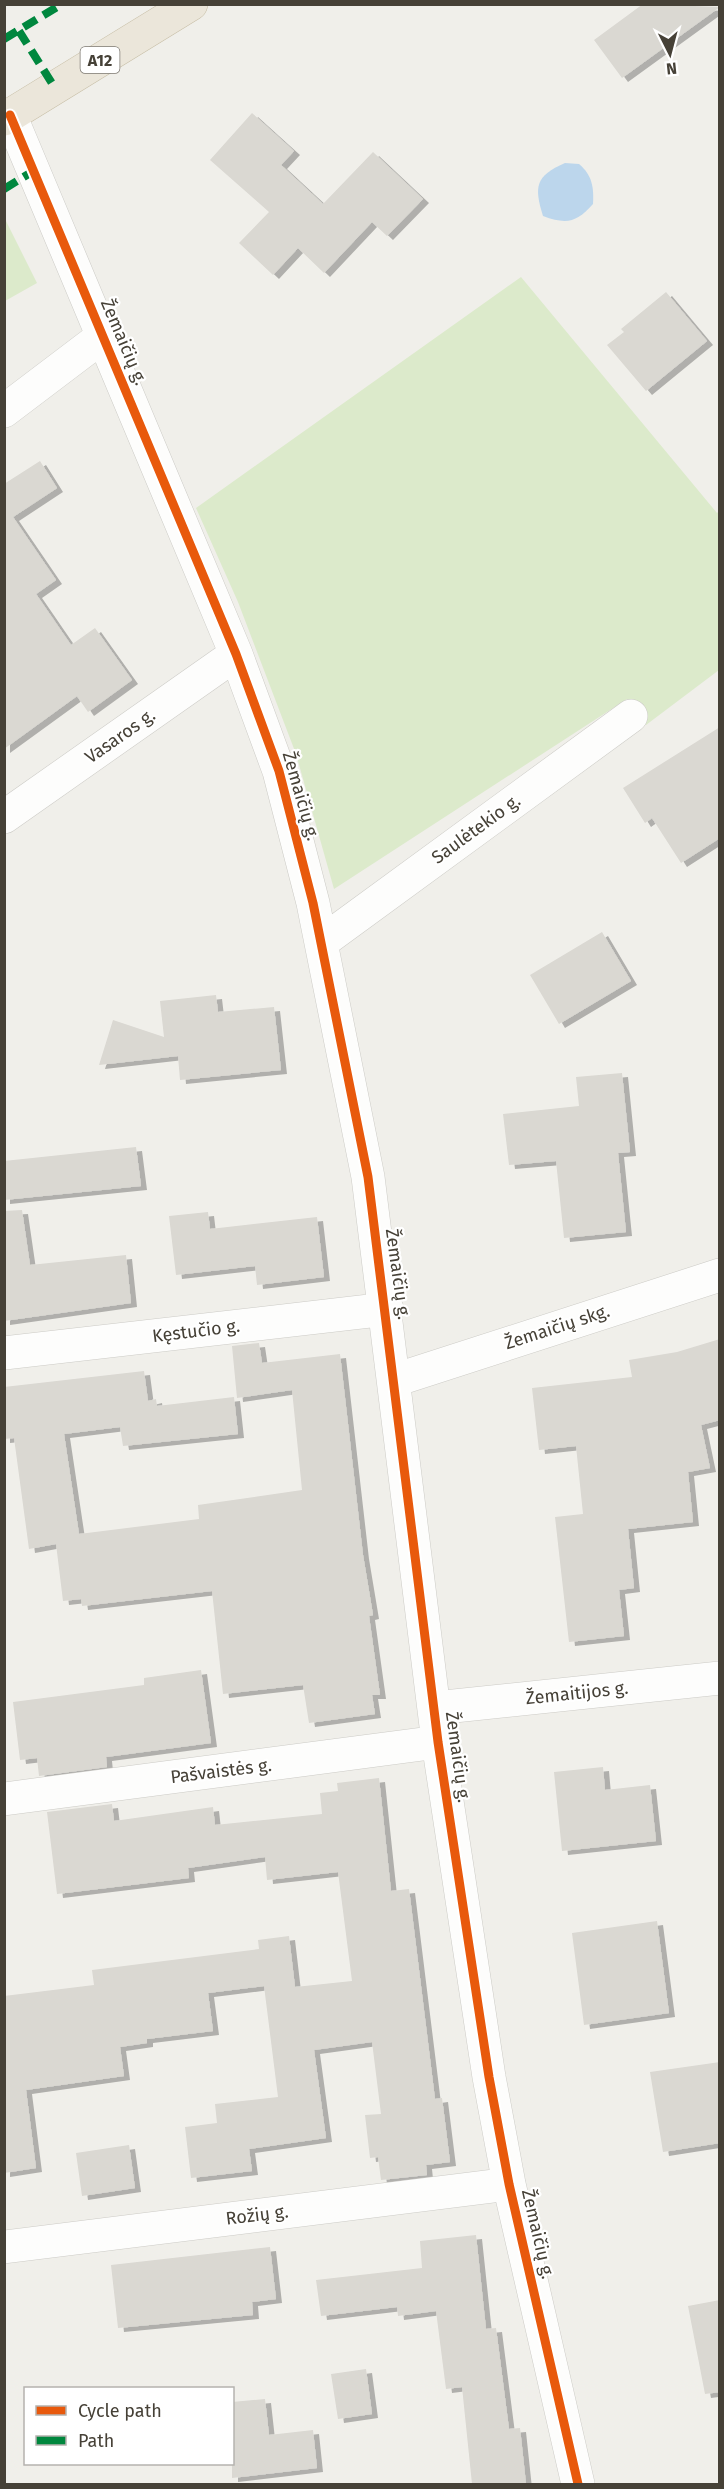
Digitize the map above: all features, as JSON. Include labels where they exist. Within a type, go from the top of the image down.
[{"type":"highway","name":"A12","points":[[7,117],[190,4]]},
{"type":"street","name":"Žemaičių g.","points":[[7,117],[103,336],[236,654],[279,771],[322,942],[368,1177],[387,1309],[438,1742],[489,2077],[509,2184],[578,2484]]},
{"type":"street","points":[[4,411],[103,336]]},
{"type":"street","name":"Vasaros g.","points":[[4,818],[236,654]]},
{"type":"street","name":"Saulėtekio g.","points":[[322,942],[631,716]]},
{"type":"street","name":"Žemaičių skg.","points":[[395,1380],[720,1275]]},
{"type":"street","name":"Kęstučio g.","points":[[4,1353],[387,1309]]},
{"type":"street","name":"Žemaitijos g.","points":[[435,1708],[720,1678]]},
{"type":"street","name":"Pašvaistės g.","points":[[4,1799],[438,1742]]},
{"type":"street","name":"Rožių g.","points":[[4,2247],[509,2184]]},
{"type":"green space","points":[[6,221],[37,283],[5,301],[4,222]]},
{"type":"green space","points":[[521,277],[717,513],[719,511],[719,670],[646,725],[627,699],[334,889],[296,754],[238,602],[196,508]]},
{"type":"water","points":[[565,163],[579,164],[587,172],[592,187],[593,204],[582,215],[565,221],[543,216],[538,190],[542,178]]},
{"type":"building","points":[[643,4],[720,7],[622,78],[594,40]]},
{"type":"building","points":[[252,113],[294,151],[281,165],[323,204],[373,152],[423,199],[387,236],[372,222],[324,273],[298,248],[273,275],[239,243],[269,212],[210,160]]},
{"type":"building","points":[[666,292],[707,341],[646,391],[607,345],[624,332],[621,329]]},
{"type":"building","points":[[40,461],[57,488],[13,517],[56,580],[36,594],[71,645],[95,628],[132,680],[88,712],[77,696],[4,749],[4,484]]},
{"type":"building","points":[[720,727],[720,838],[681,863],[652,818],[645,823],[623,788]]},
{"type":"building","points":[[602,932],[631,981],[559,1024],[530,975]]},
{"type":"building","points":[[216,995],[218,1012],[274,1007],[281,1070],[180,1080],[178,1056],[99,1065],[113,1020],[164,1037],[160,1001]]},
{"type":"building","points":[[622,1073],[630,1152],[618,1153],[626,1232],[564,1238],[556,1161],[509,1165],[503,1114],[579,1106],[576,1077]]},
{"type":"building","points":[[136,1147],[141,1186],[4,1200],[4,1161]]},
{"type":"building","points":[[22,1210],[30,1265],[126,1255],[131,1303],[4,1321],[4,1211]]},
{"type":"building","points":[[208,1212],[210,1229],[317,1217],[324,1277],[257,1285],[255,1266],[176,1275],[169,1216]]},
{"type":"building","points":[[720,1339],[720,1420],[701,1425],[710,1468],[688,1472],[693,1522],[628,1529],[634,1588],[619,1590],[624,1636],[569,1642],[555,1517],[583,1514],[576,1446],[539,1450],[532,1388],[632,1377],[629,1360],[677,1352]]},
{"type":"building","points":[[259,1343],[262,1363],[340,1354],[363,1555],[373,1615],[369,1616],[380,1695],[372,1695],[375,1714],[309,1723],[303,1685],[223,1694],[212,1591],[82,1606],[81,1599],[63,1601],[56,1544],[29,1549],[14,1438],[4,1439],[4,1387],[144,1371],[148,1401],[156,1399],[157,1406],[234,1397],[238,1434],[123,1446],[120,1427],[64,1434],[79,1534],[199,1519],[198,1505],[302,1490],[292,1390],[237,1398],[232,1346]]},
{"type":"building","points":[[201,1670],[211,1743],[106,1757],[107,1767],[39,1776],[37,1758],[20,1760],[13,1702],[144,1685],[144,1678]]},
{"type":"building","points":[[603,1767],[605,1790],[650,1785],[656,1841],[562,1851],[554,1772]]},
{"type":"building","points":[[379,1778],[391,1891],[409,1889],[435,2099],[442,2098],[450,2162],[426,2165],[427,2175],[381,2180],[378,2157],[370,2158],[365,2115],[381,2114],[372,2042],[314,2050],[326,2138],[249,2149],[252,2171],[191,2178],[185,2127],[217,2123],[215,2104],[278,2097],[264,1986],[208,1993],[213,2031],[147,2039],[147,2043],[120,2047],[124,2076],[26,2090],[36,2168],[4,2173],[4,1996],[94,1985],[92,1970],[259,1949],[258,1940],[289,1936],[295,1987],[352,1981],[338,1872],[267,1880],[265,1857],[188,1868],[189,1878],[57,1894],[47,1812],[112,1804],[114,1821],[213,1807],[215,1825],[322,1814],[320,1793],[338,1791],[337,1783]]},
{"type":"building","points":[[657,1921],[669,2013],[584,2025],[572,1933]]},
{"type":"building","points":[[720,2062],[720,2143],[663,2152],[650,2072]]},
{"type":"building","points":[[129,2145],[135,2188],[82,2196],[76,2153]]},
{"type":"building","points":[[476,2235],[486,2329],[496,2328],[509,2429],[520,2428],[526,2484],[472,2484],[462,2387],[446,2389],[436,2311],[398,2316],[397,2307],[321,2316],[316,2280],[422,2268],[420,2241]]},
{"type":"building","points":[[270,2247],[276,2299],[252,2302],[253,2315],[118,2328],[111,2265]]},
{"type":"building","points":[[720,2300],[720,2392],[705,2394],[688,2306]]},
{"type":"building","points":[[366,2369],[372,2414],[338,2419],[331,2374]]},
{"type":"building","points":[[265,2399],[269,2435],[313,2430],[317,2468],[232,2478],[234,2402]]},
{"type":"marked path","points":[[4,39],[62,4]]},
{"type":"marked path","points":[[19,31],[55,88]]},
{"type":"marked path","points":[[4,189],[35,170]]},
{"type":"cycle path","points":[[10,115],[236,654],[279,771],[313,903],[368,1177],[438,1742],[489,2077],[509,2184],[578,2484]]}]
